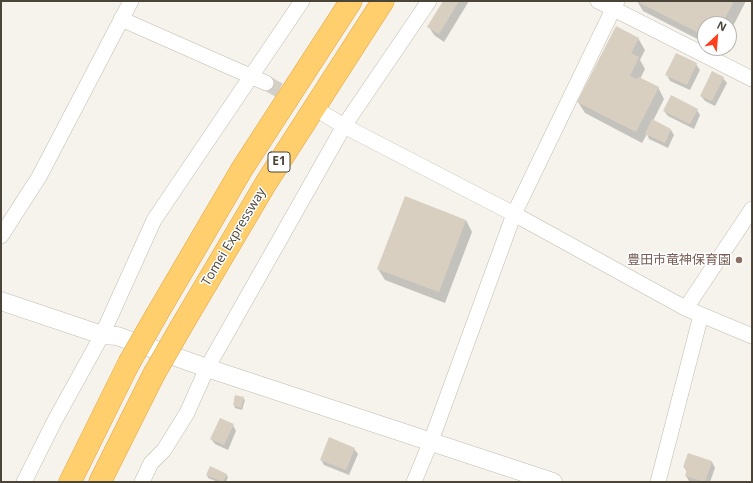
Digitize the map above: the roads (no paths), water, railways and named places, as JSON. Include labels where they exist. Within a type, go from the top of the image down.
[{"type":"highway","name":"Tomei Expressway","points":[[70,482],[129,363],[157,314],[242,169],[351,1]]},
{"type":"highway","name":"Tomei Expressway","points":[[100,482],[154,374],[181,327],[266,183],[383,1]]},
{"type":"street","points":[[1,236],[39,177],[131,1]]},
{"type":"street","points":[[24,482],[54,422],[102,335],[154,220],[302,1]]},
{"type":"street","points":[[142,482],[151,463],[164,450],[187,413],[207,368],[344,126],[429,1]]},
{"type":"street","points":[[598,1],[615,5],[752,79]]},
{"type":"street","points":[[414,482],[431,441],[514,214],[615,5]]},
{"type":"street","points":[[121,19],[266,83]]},
{"type":"street","points":[[324,114],[344,126],[514,214],[685,308],[752,336]]},
{"type":"street","points":[[685,308],[752,209]]},
{"type":"street","points":[[1,301],[102,335],[117,336],[207,368],[553,482]]},
{"type":"street","points":[[658,482],[701,315]]},
{"type":"tunnel","points":[[266,83],[322,113]]},
{"type":"place","name":"豊田市竜神保育園","points":[[739,260]]}]
